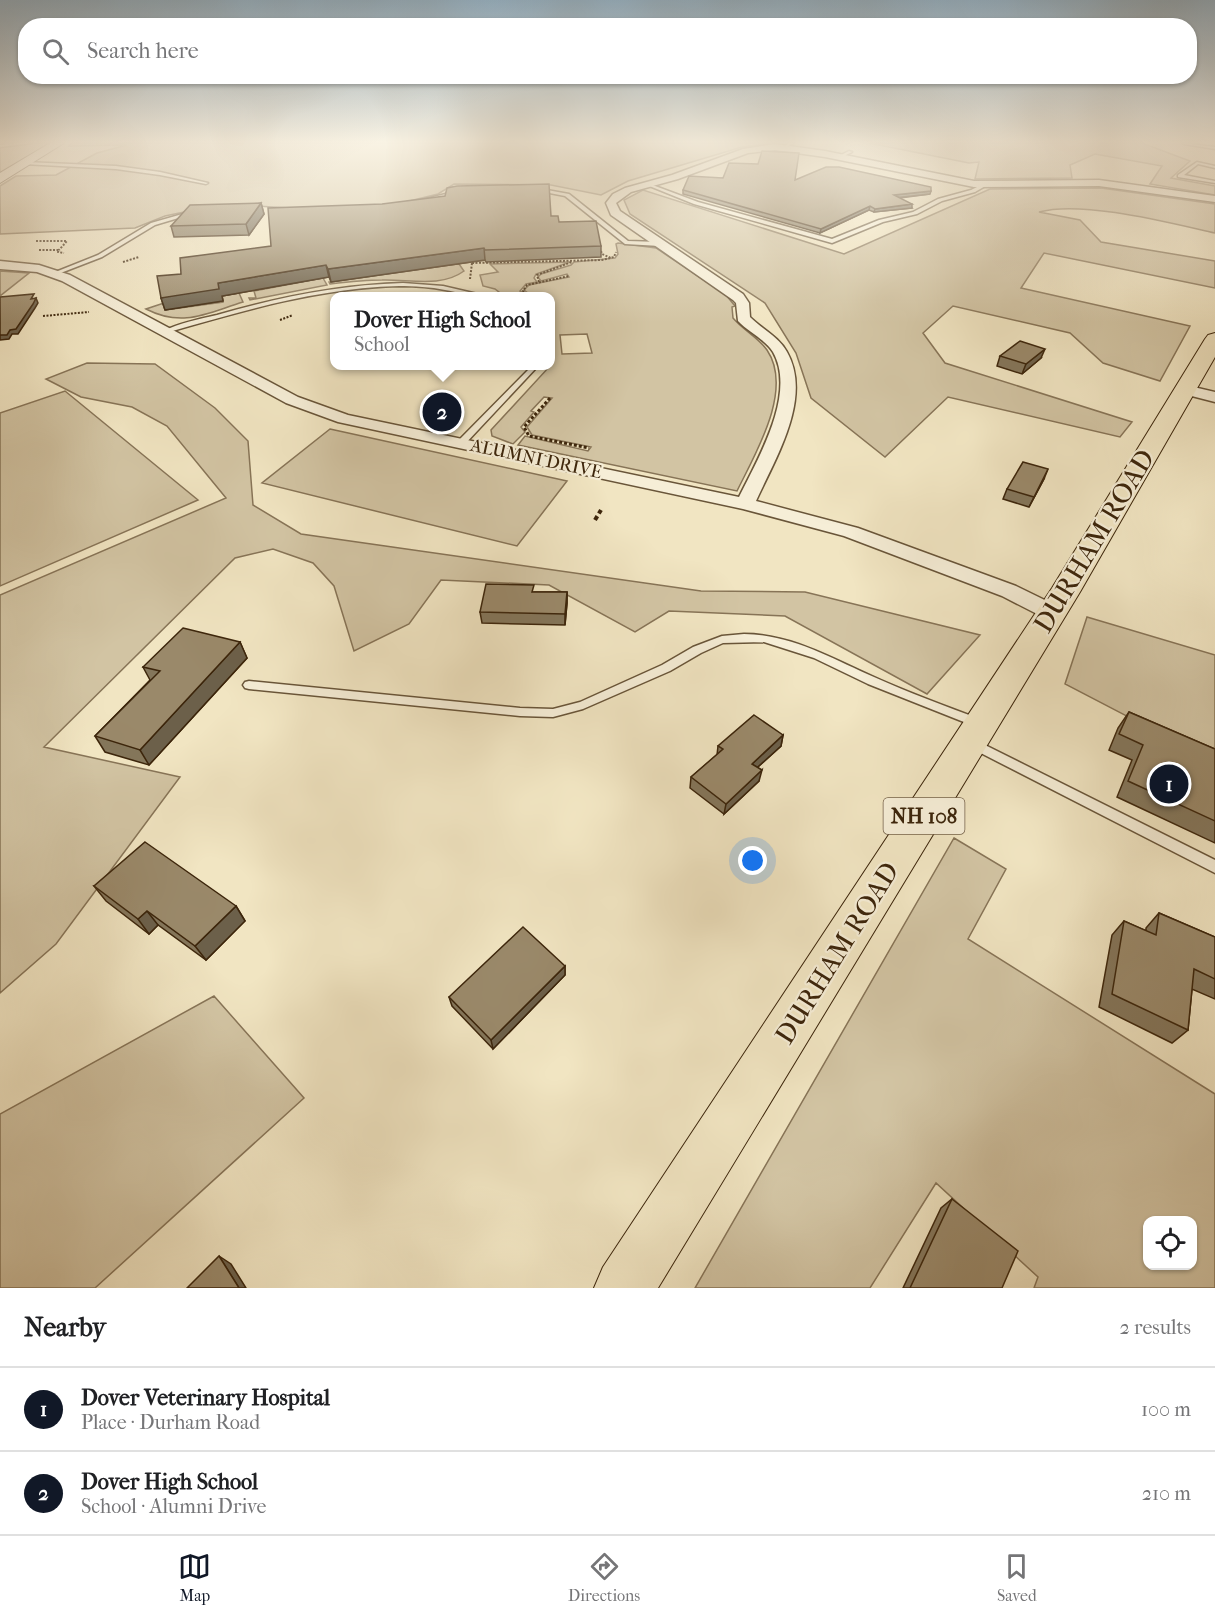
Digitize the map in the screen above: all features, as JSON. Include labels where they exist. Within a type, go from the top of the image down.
[{"type":"main road","name":"DURHAM ROAD","points":[[624,1288],[1052,612],[1200,394],[1215,339]]},
{"type":"street","points":[[613,203],[611,206],[615,213],[738,297],[743,303],[743,318],[774,345],[785,362],[789,383],[784,412],[745,504]]},
{"type":"street","name":"ALUMNI DRIVE","points":[[0,265],[56,273],[311,408],[344,419],[745,504],[851,531],[1009,591],[1052,612]]},
{"type":"lane","points":[[577,203],[622,240],[640,244],[660,244]]},
{"type":"lane","points":[[696,203],[832,241],[880,221],[915,213],[934,203]]},
{"type":"lane","points":[[56,273],[100,256],[145,227],[169,217],[197,211]]},
{"type":"lane","points":[[167,331],[260,303],[335,289],[406,285],[464,292]]},
{"type":"lane","points":[[460,443],[531,370]]},
{"type":"lane","points":[[249,685],[520,712],[553,713],[583,705],[722,640],[764,638],[818,655],[873,681],[975,733],[1215,867]]},
{"type":"path","points":[[471,275],[472,263],[611,258],[616,254],[614,245],[622,240]]},
{"type":"path","points":[[36,241],[67,241],[59,250]]},
{"type":"path","points":[[601,251],[602,254],[611,258]]},
{"type":"path","points":[[116,263],[139,257]]},
{"type":"path","points":[[540,282],[536,278],[537,275],[567,265],[570,260]]},
{"type":"path","points":[[464,273],[471,269]]},
{"type":"path","points":[[524,292],[527,285],[569,276]]},
{"type":"path","points":[[43,316],[93,312]]},
{"type":"path","points":[[280,320],[299,312]]},
{"type":"path","points":[[550,398],[524,427],[530,436],[589,448]]},
{"type":"path","points":[[595,520],[602,510]]},
{"type":"shaded area","points":[[0,203],[401,203],[307,209],[256,206],[184,212],[165,216],[135,228],[0,234]]},
{"type":"shaded area","points":[[625,203],[684,203],[844,254],[958,203],[1215,204],[1215,233],[1102,211],[1057,209],[1039,212],[1080,220],[1101,242],[1215,261],[1215,288],[1044,253],[1021,288],[1190,326],[1160,381],[1103,363],[1070,333],[953,306],[923,333],[945,363],[1132,422],[1120,437],[948,397],[885,457],[811,398],[796,353],[765,303],[630,214]]},
{"type":"shaded area","points":[[618,243],[656,248],[726,295],[735,306],[732,307],[733,318],[767,350],[774,366],[776,384],[774,402],[762,441],[737,491],[518,445],[525,436],[588,451],[591,447],[532,435],[527,427],[552,398],[544,397],[531,411],[534,412],[521,427],[525,432],[513,444],[492,436],[491,430],[546,370],[555,370],[555,292],[527,292],[524,290],[529,285],[569,277],[567,274],[541,281],[538,277],[541,274],[574,262],[615,258],[618,254],[616,244]],"holes":[[[587,334],[592,353],[562,354],[560,335]]]},
{"type":"shaded area","points":[[453,262],[459,264],[464,271],[435,281],[369,280],[330,284],[329,282]]},
{"type":"shaded area","points":[[570,262],[536,274],[534,278],[537,282],[526,284],[520,291],[522,292],[499,292],[483,286],[480,275],[498,272],[490,264]]},
{"type":"shaded area","points":[[0,271],[29,273],[0,296]]},
{"type":"shaded area","points":[[323,278],[327,285],[250,300],[249,298],[256,298],[254,291]]},
{"type":"shaded area","points":[[239,293],[243,302],[195,317],[159,315],[146,309],[164,303],[166,310],[223,302],[222,296]]},
{"type":"shaded area","points":[[87,363],[155,364],[215,408],[248,441],[253,505],[301,534],[701,591],[805,592],[980,635],[927,694],[785,616],[669,611],[635,632],[549,585],[441,580],[409,624],[354,651],[334,586],[313,563],[273,549],[235,558],[44,747],[180,777],[56,944],[0,993],[0,595],[226,498],[167,426],[132,407],[81,397],[46,379]]},
{"type":"shaded area","points":[[65,391],[198,500],[0,586],[0,413]]},
{"type":"shaded area","points":[[330,429],[567,481],[517,546],[262,483]]},
{"type":"shaded area","points":[[1087,617],[1215,655],[1215,762],[1065,684]]},
{"type":"shaded area","points":[[954,838],[1006,869],[968,939],[1215,1094],[1215,1288],[1034,1288],[1038,1277],[936,1183],[870,1288],[695,1288]]},
{"type":"shaded area","points":[[214,996],[304,1098],[95,1288],[0,1288],[0,1114]]},
{"type":"building","points":[[261,203],[246,224],[171,226],[190,205]]},
{"type":"building","points":[[550,203],[551,216],[558,216],[559,222],[596,221],[601,246],[485,250],[484,248],[328,269],[326,265],[218,283],[219,289],[161,298],[157,276],[181,274],[180,258],[271,246],[268,208],[382,204]]},
{"type":"building","points":[[729,203],[912,204],[875,209],[870,206],[821,229]]},
{"type":"building","points":[[34,294],[31,299],[36,298],[33,304],[16,329],[10,330],[7,335],[0,335],[0,297]]},
{"type":"building","points":[[1020,341],[1045,349],[1026,364],[1000,356]]},
{"type":"building","points":[[1023,462],[1048,469],[1034,497],[1007,489]]},
{"type":"building","points":[[486,584],[534,585],[532,592],[567,592],[565,614],[480,612]]},
{"type":"building","points":[[183,628],[240,642],[140,750],[95,736],[160,671],[143,667]]},
{"type":"building","points":[[1129,712],[1215,749],[1215,821],[1128,781],[1143,745],[1119,734]]},
{"type":"building","points":[[754,715],[783,735],[752,764],[762,770],[726,804],[691,777],[723,749],[718,746]]},
{"type":"building","points":[[145,842],[236,906],[195,946],[147,911],[138,919],[94,886]]},
{"type":"building","points":[[1159,913],[1215,937],[1215,979],[1194,969],[1188,1030],[1112,994],[1124,921],[1156,935]]},
{"type":"building","points":[[523,927],[565,966],[491,1040],[449,997]]},
{"type":"building","points":[[952,1199],[1018,1251],[1002,1288],[910,1288]]},
{"type":"building","points":[[219,1256],[239,1288],[187,1288]]},
{"type":"place","name":"Dover High School","points":[[442,412]]},
{"type":"place","name":"Dover Veterinary Hospital","points":[[1169,784]]}]
